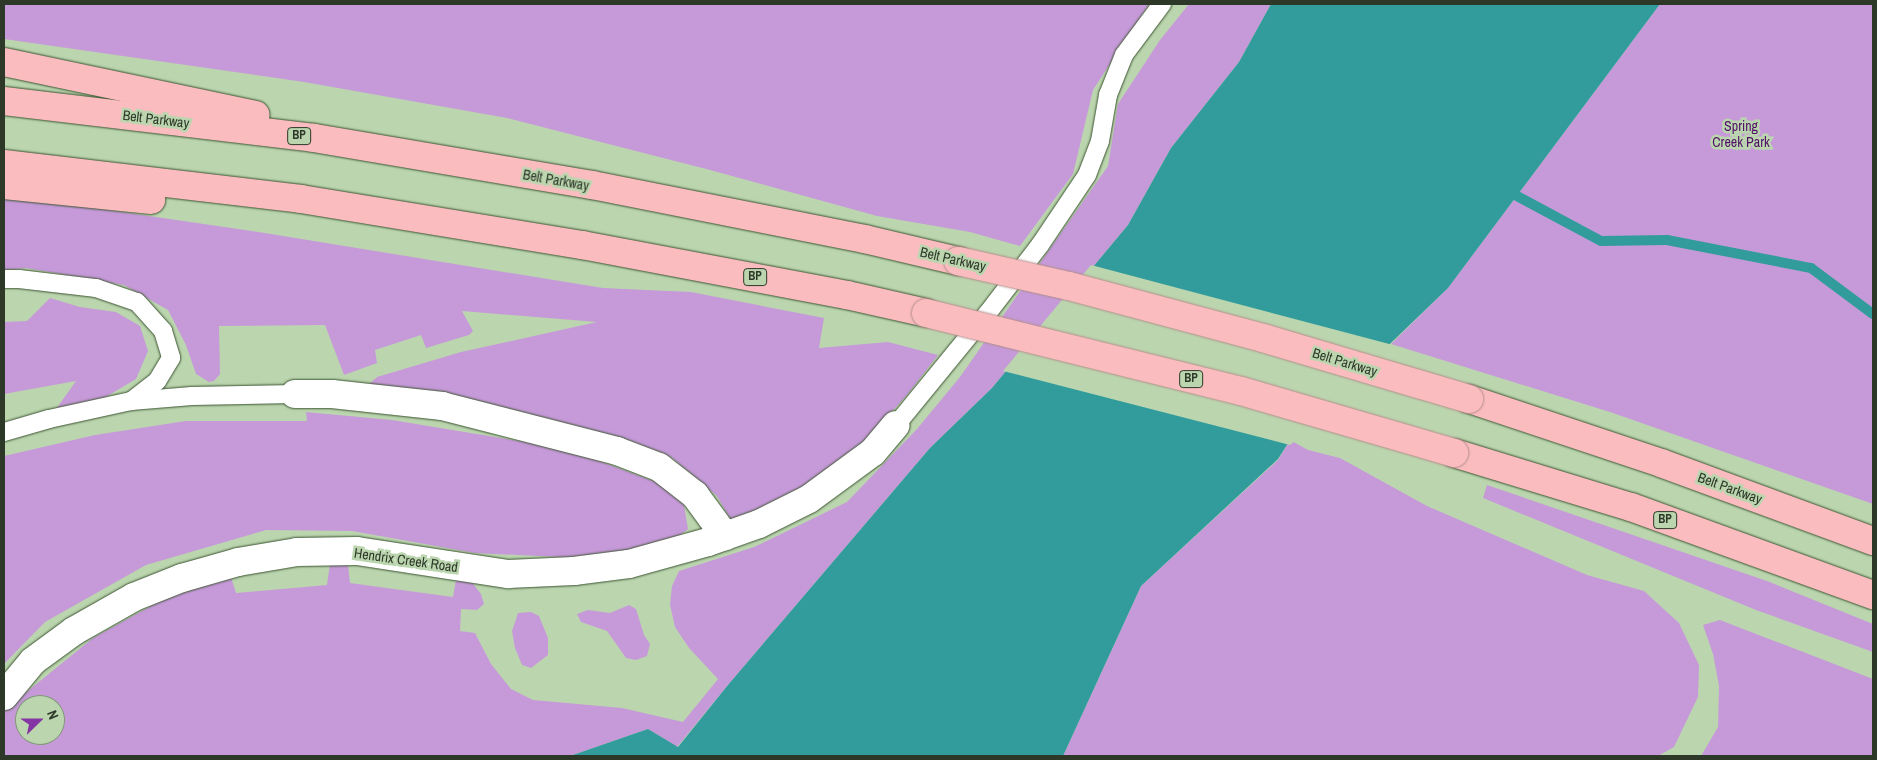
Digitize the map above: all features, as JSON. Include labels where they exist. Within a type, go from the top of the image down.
[{"type":"highway","points":[[4,62],[592,186]]},
{"type":"highway","name":"Belt Parkway","points":[[4,101],[314,138],[592,186],[865,239],[1069,286],[1263,338],[1469,399],[1661,463],[1873,541]]},
{"type":"highway","name":"BP","points":[[4,164],[301,199],[582,245],[846,294],[1038,339],[1241,391],[1454,453],[1631,508],[1873,595]]},
{"type":"highway","points":[[4,185],[582,245]]},
{"type":"street","points":[[295,394],[332,394],[442,406],[617,451],[659,467],[695,495],[725,536]]},
{"type":"street","name":"Hendrix Creek Road","points":[[4,696],[33,661],[74,631],[134,597],[182,578],[238,562],[297,552],[357,552],[508,574],[574,571],[630,564],[759,524],[809,499],[873,452],[896,425]]},
{"type":"lane","points":[[896,425],[1028,261],[1087,175],[1100,141],[1108,95],[1124,55],[1162,4]]},
{"type":"lane","points":[[4,279],[96,288],[137,302],[163,331],[171,358],[157,381],[131,401]]},
{"type":"lane","points":[[4,432],[49,419],[131,401],[192,396],[295,394]]},
{"type":"green space","points":[[4,4],[1149,4],[1093,90],[1073,174],[1020,246],[970,232],[877,216],[710,170],[507,118],[304,82],[4,39]]},
{"type":"green space","points":[[1189,4],[1271,4],[1239,62],[1171,148],[1128,225],[992,388],[930,448],[677,747],[648,729],[570,756],[4,756],[4,712],[15,701],[15,745],[65,745],[65,695],[23,695],[93,638],[173,594],[230,574],[236,593],[327,585],[330,563],[348,565],[350,583],[453,597],[456,580],[470,580],[481,594],[484,604],[477,610],[461,609],[460,631],[475,633],[491,664],[511,689],[533,700],[622,708],[683,722],[718,679],[689,648],[675,627],[670,605],[672,586],[679,571],[754,547],[847,502],[917,429],[960,377],[1108,166],[1118,104],[1160,40]]},
{"type":"green space","name":"Spring Creek Park","points":[[1660,4],[1873,4],[1873,504],[1613,413],[1391,344],[1448,288]]},
{"type":"green space","points":[[4,198],[87,207],[252,231],[603,288],[691,292],[824,318],[819,348],[888,342],[938,355],[907,395],[864,442],[810,483],[741,524],[731,520],[717,496],[671,457],[535,423],[368,385],[377,377],[461,352],[597,322],[462,311],[473,331],[469,335],[426,348],[421,335],[375,350],[377,363],[344,375],[325,325],[219,326],[220,374],[214,381],[209,382],[196,374],[186,345],[168,310],[124,285],[26,268],[4,270]]},
{"type":"green space","points":[[50,298],[80,307],[116,312],[140,326],[148,351],[136,379],[99,401],[54,412],[76,381],[4,394],[4,322],[27,321]]},
{"type":"green space","points":[[306,412],[392,420],[567,449],[661,484],[684,505],[688,529],[675,539],[647,548],[581,558],[475,553],[352,531],[266,530],[146,565],[45,622],[4,664],[4,456],[95,435],[186,421],[307,421]]},
{"type":"green space","points":[[1290,440],[1308,450],[1340,458],[1427,506],[1587,575],[1644,591],[1679,623],[1699,665],[1698,697],[1674,747],[1658,756],[1063,756],[1141,586],[1278,460]]},
{"type":"green space","points":[[1487,485],[1767,581],[1873,624],[1873,652],[1756,610],[1483,498]]},
{"type":"green space","points":[[629,605],[636,609],[644,635],[650,644],[647,656],[636,660],[626,658],[607,631],[581,622],[577,614],[588,610],[610,613]]},
{"type":"green space","points":[[531,612],[539,616],[548,638],[548,655],[531,668],[522,665],[515,648],[512,631],[518,613]]},
{"type":"green space","points":[[1720,620],[1873,679],[1873,756],[1701,756],[1718,727],[1719,686],[1713,654],[1703,625]]},
{"type":"water","points":[[1271,4],[1660,4],[1448,288],[1290,440],[1278,459],[1141,586],[1063,756],[570,756],[648,729],[678,747],[728,685],[930,448],[992,388],[1128,225],[1171,148],[1239,62]]},
{"type":"pier","points":[[1091,265],[1393,345],[1322,419],[1290,445],[1003,371]]},
{"type":"waterway","points":[[1517,196],[1601,241],[1667,240],[1811,268],[1873,314]]}]
